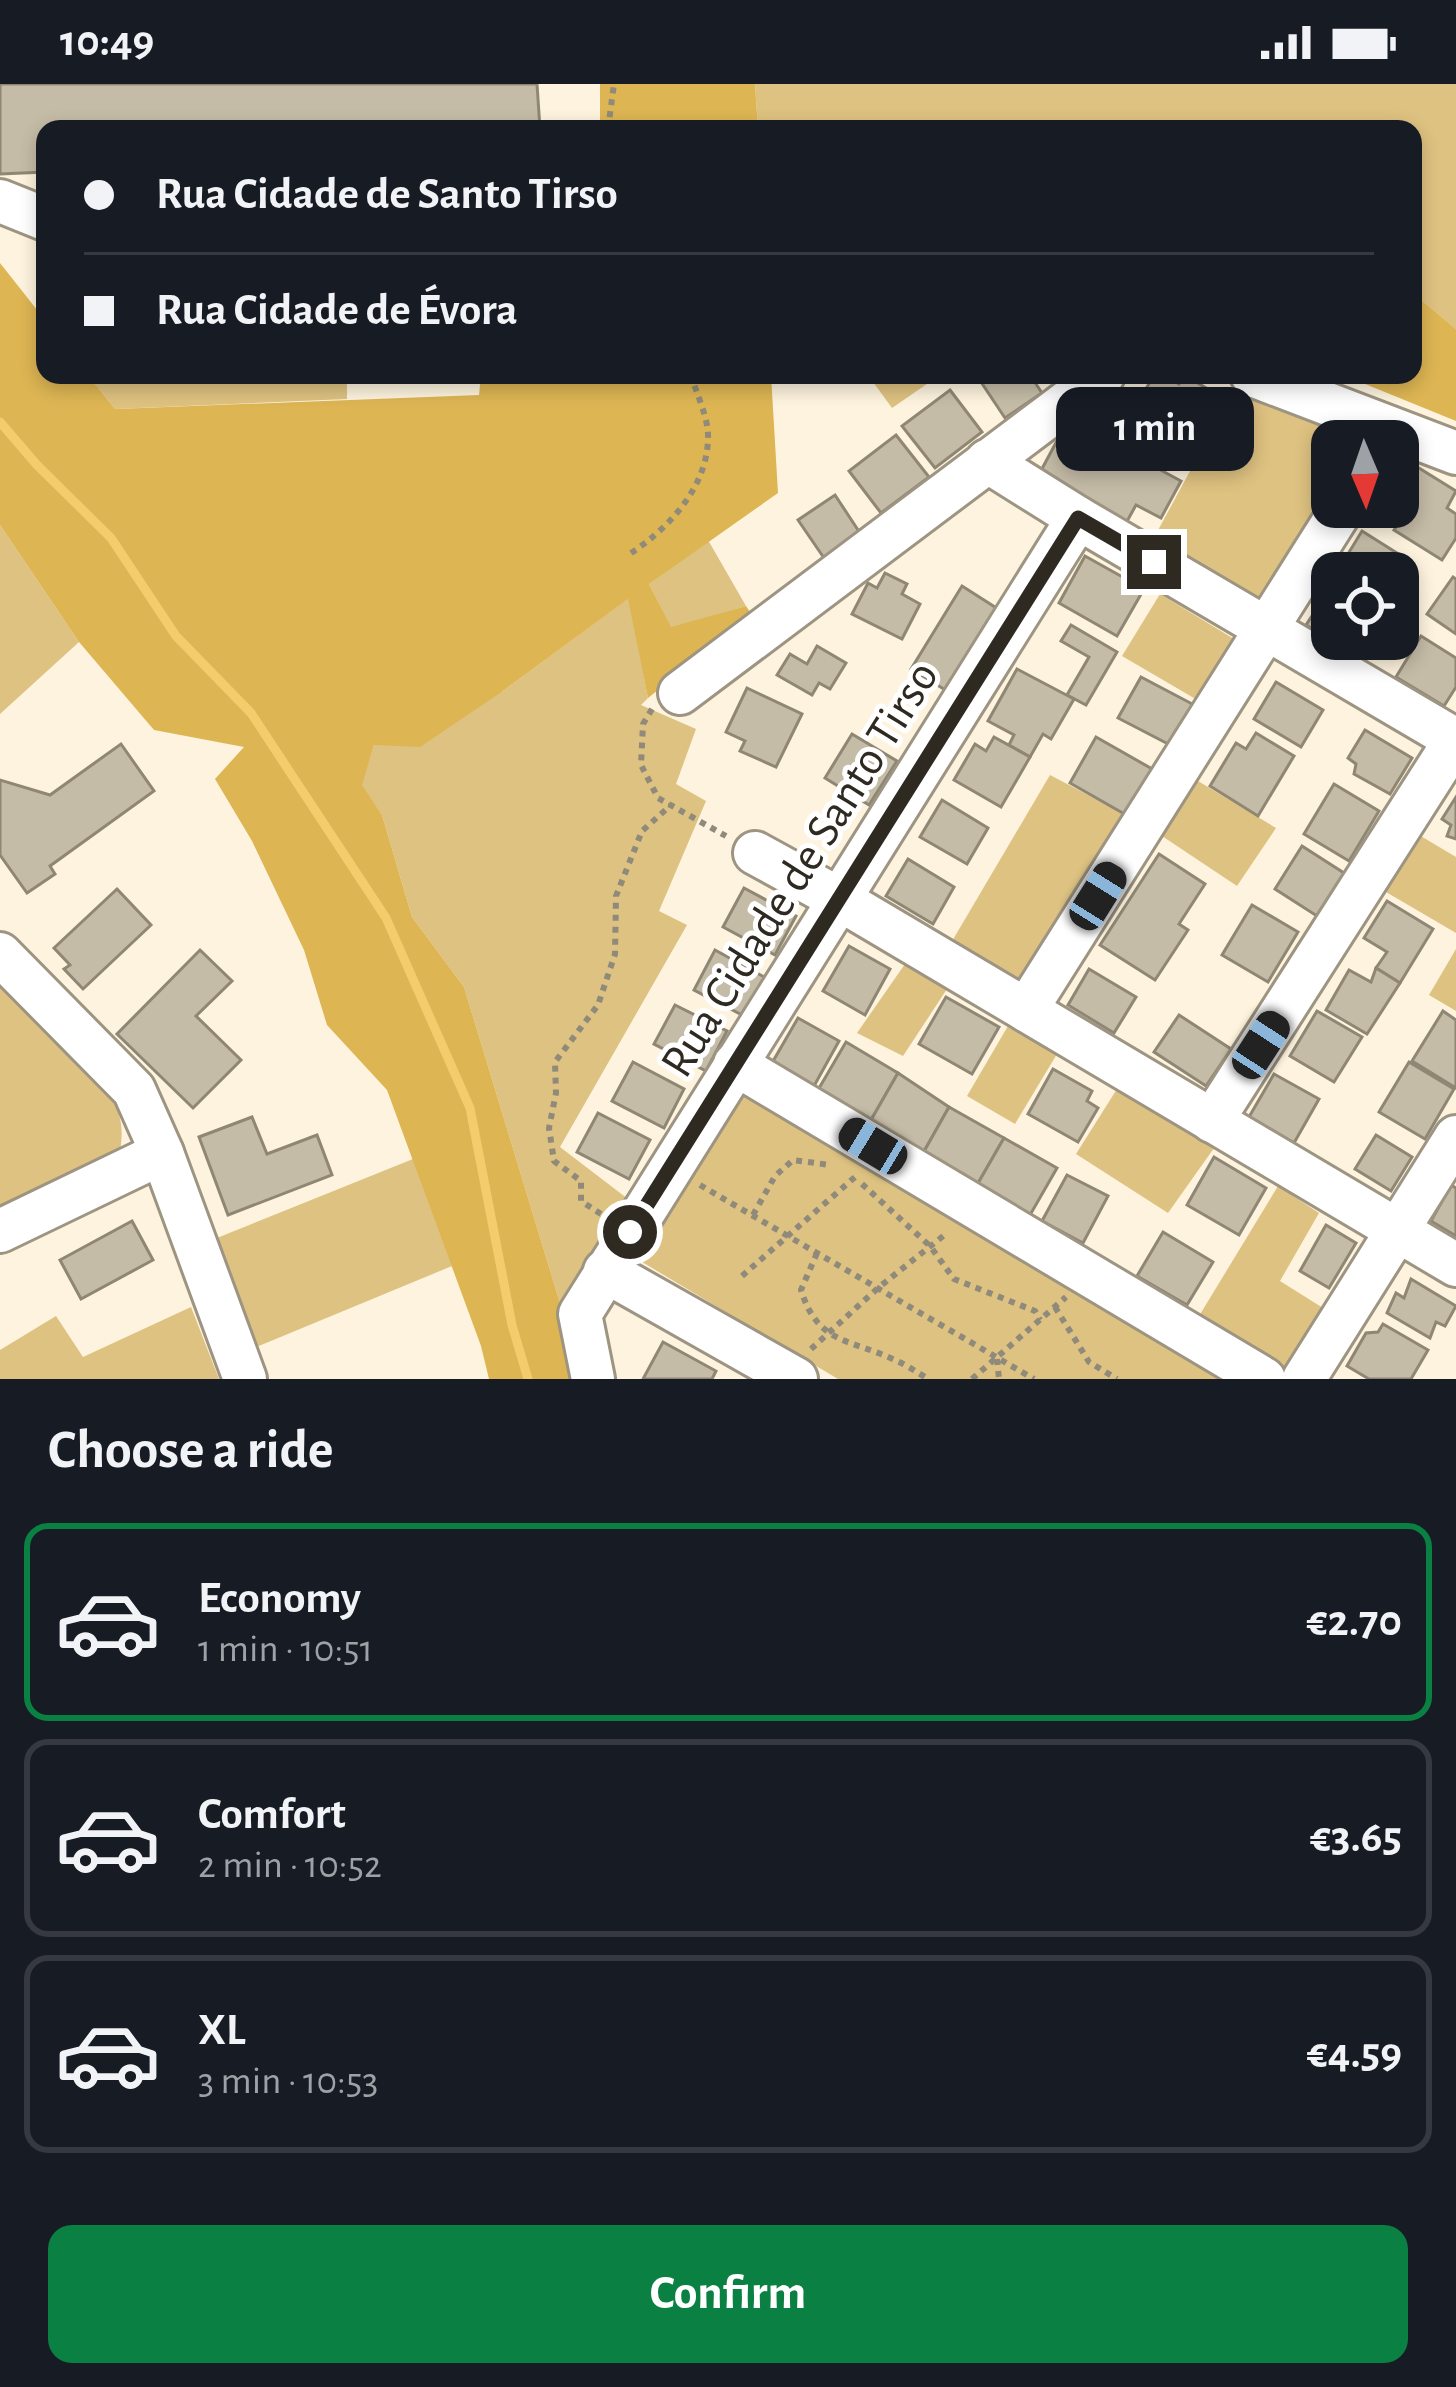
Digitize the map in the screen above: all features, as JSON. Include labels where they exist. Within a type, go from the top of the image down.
[{"type":"street","points":[[0,201],[36,215]]},
{"type":"street","points":[[680,693],[1091,384]]},
{"type":"street","points":[[1272,384],[1354,420]]},
{"type":"street","points":[[1419,443],[1456,453]]},
{"type":"street","points":[[987,461],[1456,739],[1212,1121]]},
{"type":"street","name":"Rua Cidade de Santo Tirso","points":[[593,1379],[580,1315],[1078,518]]},
{"type":"street","points":[[1026,1010],[1330,528]]},
{"type":"street","points":[[755,853],[839,898],[1456,1265]]},
{"type":"street","points":[[0,954],[134,1090],[245,1379]]},
{"type":"street","points":[[735,1064],[1264,1379]]},
{"type":"street","points":[[1304,1379],[1456,1137]]},
{"type":"street","points":[[0,1231],[162,1153]]},
{"type":"street","points":[[605,1271],[799,1368]]},
{"type":"path","points":[[609,120],[614,84]]},
{"type":"path","points":[[632,554],[684,504],[704,473],[709,435],[694,384]]},
{"type":"path","points":[[680,693],[655,703],[643,724],[641,765],[658,798],[755,853]]},
{"type":"path","points":[[630,1232],[581,1201],[581,1180],[554,1161],[549,1128],[556,1093],[555,1062],[598,1005],[615,954],[616,896],[642,831],[671,805]]},
{"type":"path","points":[[753,1216],[775,1176],[793,1160],[826,1163],[855,1177],[930,1246],[954,1279],[1035,1311],[1040,1320]]},
{"type":"path","points":[[686,1177],[1034,1379]]},
{"type":"path","points":[[742,1276],[855,1177]]},
{"type":"path","points":[[799,1368],[878,1288],[960,1224]]},
{"type":"path","points":[[817,1253],[801,1290],[806,1309],[844,1343],[893,1359],[928,1379]]},
{"type":"path","points":[[972,1379],[1073,1291]]},
{"type":"path","points":[[1054,1307],[1089,1362],[1117,1379]]},
{"type":"path","points":[[997,1357],[1000,1379]]},
{"type":"shaded area","points":[[600,84],[755,84],[757,120],[600,120]]},
{"type":"shaded area","points":[[755,84],[1456,84],[1456,329],[1422,301],[1422,120],[757,120]]},
{"type":"shaded area","points":[[0,263],[36,309],[36,384],[95,384],[115,409],[479,395],[480,384],[772,384],[778,493],[649,584],[671,627],[746,606],[752,615],[648,698],[628,599],[420,747],[374,745],[362,785],[382,815],[412,917],[464,987],[563,1313],[574,1379],[489,1379],[387,1090],[327,1025],[304,950],[252,841],[215,779],[244,747],[154,730],[79,642],[0,525]]},
{"type":"shaded area","points":[[1422,301],[1456,329],[1456,421],[1365,384],[1422,384]]},
{"type":"shaded area","points":[[95,384],[347,384],[347,399],[115,409]]},
{"type":"shaded area","points":[[875,384],[927,384],[892,408]]},
{"type":"shaded area","points":[[1235,388],[1311,420],[1311,528],[1315,528],[1270,602],[1252,603],[1150,545]]},
{"type":"shaded area","points":[[0,525],[79,642],[0,714]]},
{"type":"shaded area","points":[[708,540],[746,606],[671,628],[649,584]]},
{"type":"shaded area","points":[[1160,594],[1234,639],[1234,649],[1199,701],[1122,656]]},
{"type":"shaded area","points":[[629,598],[648,698],[641,705],[696,729],[676,784],[706,801],[659,911],[687,925],[560,1147],[628,1199],[563,1313],[464,987],[412,917],[382,815],[361,785],[374,745],[503,691]]},
{"type":"shaded area","points":[[1050,775],[1128,816],[1025,982],[1016,984],[948,948]]},
{"type":"shaded area","points":[[1198,781],[1276,828],[1237,886],[1159,834]]},
{"type":"shaded area","points":[[1419,835],[1456,857],[1456,933],[1386,892]]},
{"type":"shaded area","points":[[1456,949],[1456,1011],[1429,995]]},
{"type":"shaded area","points":[[905,964],[947,989],[903,1056],[857,1033]]},
{"type":"shaded area","points":[[0,986],[115,1103],[122,1132],[120,1151],[0,1211]]},
{"type":"shaded area","points":[[1008,1026],[1057,1054],[1015,1124],[967,1096]]},
{"type":"shaded area","points":[[1117,1089],[1219,1141],[1168,1213],[1076,1154]]},
{"type":"shaded area","points":[[737,1091],[1221,1379],[838,1379],[637,1259]]},
{"type":"shaded area","points":[[413,1159],[452,1266],[254,1348],[217,1238]]},
{"type":"shaded area","points":[[1278,1186],[1319,1213],[1280,1281],[1331,1313],[1292,1375],[1196,1321]]},
{"type":"shaded area","points":[[191,1307],[219,1379],[0,1379],[0,1350],[56,1316],[83,1357]]},
{"type":"building","points":[[0,84],[537,84],[539,120],[36,120],[36,172],[0,174]]},
{"type":"building","points":[[982,384],[1036,384],[1042,393],[1005,418]]},
{"type":"building","points":[[1149,384],[1199,384],[1225,399],[1199,443],[1136,406]]},
{"type":"building","points":[[950,390],[982,432],[935,468],[902,426]]},
{"type":"building","points":[[1065,426],[1083,436],[1087,429],[1117,444],[1111,455],[1137,468],[1142,460],[1181,481],[1161,518],[1136,505],[1125,525],[1037,478]]},
{"type":"building","points":[[896,435],[929,477],[881,513],[849,471]]},
{"type":"building","points":[[1419,468],[1456,491],[1447,508],[1456,514],[1456,538],[1442,560],[1394,530],[1419,528]]},
{"type":"building","points":[[835,495],[860,533],[824,558],[798,520]]},
{"type":"building","points":[[1362,531],[1395,552],[1349,552]]},
{"type":"building","points":[[1085,556],[1144,589],[1117,636],[1059,603]]},
{"type":"building","points":[[885,573],[907,584],[902,594],[920,604],[902,639],[852,614],[868,583],[877,588]]},
{"type":"building","points":[[1456,579],[1456,634],[1427,614]]},
{"type":"building","points":[[962,586],[998,609],[947,691],[911,669]]},
{"type":"building","points":[[1071,625],[1117,652],[1086,705],[1067,695],[1089,657],[1061,641]]},
{"type":"building","points":[[1421,636],[1456,658],[1456,687],[1444,706],[1396,677],[1406,660],[1419,660]]},
{"type":"building","points":[[817,646],[846,663],[830,689],[819,683],[812,695],[777,675],[790,654],[807,664]]},
{"type":"building","points":[[1017,669],[1074,699],[1051,739],[1043,734],[1030,757],[1009,745],[1014,735],[988,721]]},
{"type":"building","points":[[1141,677],[1198,707],[1176,748],[1118,718]]},
{"type":"building","points":[[1276,682],[1323,710],[1301,747],[1254,719]]},
{"type":"building","points":[[747,688],[802,714],[776,767],[740,751],[745,741],[726,732]]},
{"type":"building","points":[[1365,730],[1412,758],[1390,794],[1354,774],[1356,764],[1348,758]]},
{"type":"building","points":[[1256,733],[1294,756],[1258,816],[1210,786],[1236,743],[1246,749]]},
{"type":"building","points":[[852,734],[897,761],[869,805],[825,778]]},
{"type":"building","points":[[994,737],[1030,757],[1001,807],[954,780],[975,744],[986,751]]},
{"type":"building","points":[[1096,737],[1154,770],[1128,816],[1070,783]]},
{"type":"building","points":[[121,744],[154,791],[50,866],[55,874],[27,893],[0,855],[0,780],[50,795]]},
{"type":"building","points":[[1334,784],[1379,811],[1349,861],[1304,834]]},
{"type":"building","points":[[1456,797],[1456,839],[1447,836],[1451,825],[1442,819]]},
{"type":"building","points":[[942,800],[988,828],[967,864],[920,837]]},
{"type":"building","points":[[1302,846],[1344,873],[1317,916],[1275,889]]},
{"type":"building","points":[[1159,854],[1205,884],[1179,924],[1188,930],[1155,980],[1100,945]]},
{"type":"building","points":[[908,859],[954,887],[933,924],[886,896]]},
{"type":"building","points":[[744,888],[796,916],[775,955],[723,927]]},
{"type":"building","points":[[117,889],[151,925],[83,989],[64,969],[70,965],[54,948]]},
{"type":"building","points":[[1387,901],[1433,929],[1400,983],[1376,968],[1387,952],[1364,938]]},
{"type":"building","points":[[1252,905],[1298,932],[1268,982],[1222,955]]},
{"type":"building","points":[[849,946],[890,969],[865,1015],[823,991]]},
{"type":"building","points":[[200,950],[232,981],[196,1016],[241,1060],[193,1108],[117,1034]]},
{"type":"building","points":[[715,950],[766,978],[746,1017],[694,990]]},
{"type":"building","points":[[1376,968],[1400,983],[1367,1034],[1326,1010],[1349,970],[1371,982]]},
{"type":"building","points":[[1089,969],[1136,997],[1114,1033],[1068,1005]]},
{"type":"building","points":[[946,997],[999,1027],[972,1074],[919,1044]]},
{"type":"building","points":[[675,1005],[727,1031],[706,1071],[654,1044]]},
{"type":"building","points":[[1317,1011],[1362,1037],[1334,1082],[1290,1056]]},
{"type":"building","points":[[1443,1011],[1456,1020],[1456,1088],[1412,1061]]},
{"type":"building","points":[[1179,1015],[1231,1049],[1206,1086],[1154,1052]]},
{"type":"building","points":[[798,1018],[839,1041],[814,1086],[772,1063]]},
{"type":"building","points":[[846,1042],[898,1073],[871,1120],[818,1090]]},
{"type":"building","points":[[633,1062],[684,1089],[664,1128],[612,1101]]},
{"type":"building","points":[[1409,1062],[1454,1089],[1425,1139],[1379,1112]]},
{"type":"building","points":[[1053,1069],[1092,1091],[1087,1101],[1098,1108],[1078,1142],[1028,1114]]},
{"type":"building","points":[[898,1073],[949,1107],[922,1155],[871,1120]]},
{"type":"building","points":[[1274,1074],[1319,1099],[1294,1143],[1249,1117]]},
{"type":"building","points":[[949,1107],[1004,1138],[977,1185],[922,1155]]},
{"type":"building","points":[[598,1113],[650,1140],[629,1179],[577,1152]]},
{"type":"building","points":[[252,1117],[267,1154],[317,1135],[332,1175],[228,1215],[199,1137]]},
{"type":"building","points":[[1376,1135],[1412,1157],[1391,1191],[1355,1169]]},
{"type":"building","points":[[1004,1138],[1057,1168],[1030,1215],[977,1185]]},
{"type":"building","points":[[1214,1157],[1266,1188],[1239,1235],[1187,1205]]},
{"type":"building","points":[[1067,1175],[1108,1196],[1083,1243],[1042,1221]]},
{"type":"building","points":[[1451,1185],[1456,1188],[1456,1236],[1431,1221]]},
{"type":"building","points":[[132,1221],[153,1260],[81,1299],[60,1260]]},
{"type":"building","points":[[1326,1225],[1356,1243],[1329,1288],[1300,1271]]},
{"type":"building","points":[[1163,1232],[1213,1262],[1187,1305],[1137,1276]]},
{"type":"building","points":[[1411,1279],[1456,1306],[1445,1326],[1436,1322],[1430,1338],[1387,1313],[1396,1293],[1404,1298]]},
{"type":"building","points":[[1383,1324],[1428,1350],[1411,1379],[1369,1379],[1347,1366],[1366,1333],[1378,1332]]},
{"type":"building","points":[[663,1342],[716,1371],[712,1379],[643,1379]]},
{"type":"waterway","points":[[0,422],[111,538],[176,636],[251,713],[386,918],[470,1108],[512,1325],[528,1379]]},
{"type":"route","points":[[630,1232],[1078,518],[1154,562]]}]
